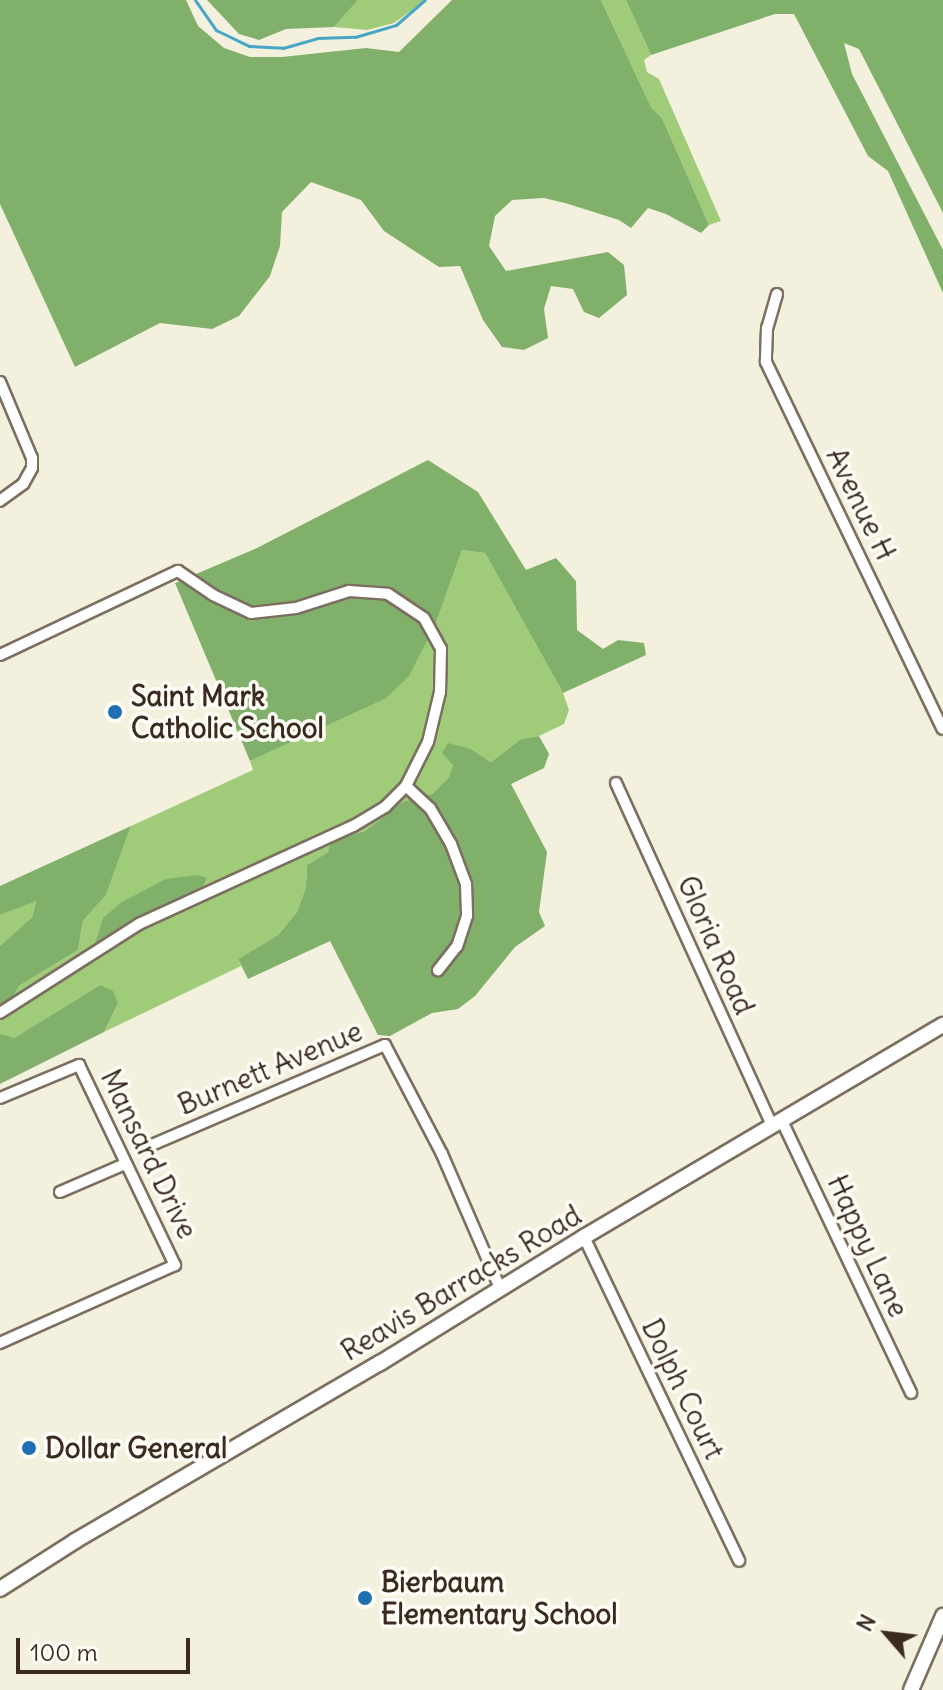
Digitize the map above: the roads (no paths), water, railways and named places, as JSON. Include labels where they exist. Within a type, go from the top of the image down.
[{"type":"main road","name":"Reavis Barracks Road","points":[[2,1586],[943,1025]]},
{"type":"main road","points":[[911,1690],[943,1616]]},
{"type":"street","name":"Avenue H","points":[[777,294],[767,328],[766,362],[943,729]]},
{"type":"street","points":[[0,382],[32,458],[28,477],[0,501]]},
{"type":"street","points":[[0,655],[178,571],[213,595],[251,613],[296,608],[349,591],[388,594],[424,618],[441,649],[440,692],[428,742],[406,786],[385,807],[353,826],[139,924],[0,1013]]},
{"type":"street","name":"Gloria Road","points":[[616,783],[778,1124]]},
{"type":"street","points":[[406,786],[430,808],[451,844],[466,884],[467,916],[457,946],[438,970]]},
{"type":"street","name":"Burnett Avenue","points":[[147,1147],[385,1045],[442,1154],[500,1288]]},
{"type":"street","name":"Mansard Drive","points":[[0,1098],[79,1065],[175,1265],[0,1343]]},
{"type":"street","name":"Happy Lane","points":[[778,1124],[911,1393]]},
{"type":"street","points":[[60,1192],[125,1164]]},
{"type":"street","name":"Dolph Court","points":[[584,1237],[739,1561]]},
{"type":"waterway","points":[[195,0],[216,30],[249,46],[283,48],[317,38],[355,37],[396,25],[425,0]]},
{"type":"place","name":"Saint Mark Catholic School","points":[[115,712]]},
{"type":"place","name":"Dollar General","points":[[29,1448]]},
{"type":"place","name":"Bierbaum Elementary School","points":[[365,1598]]}]
